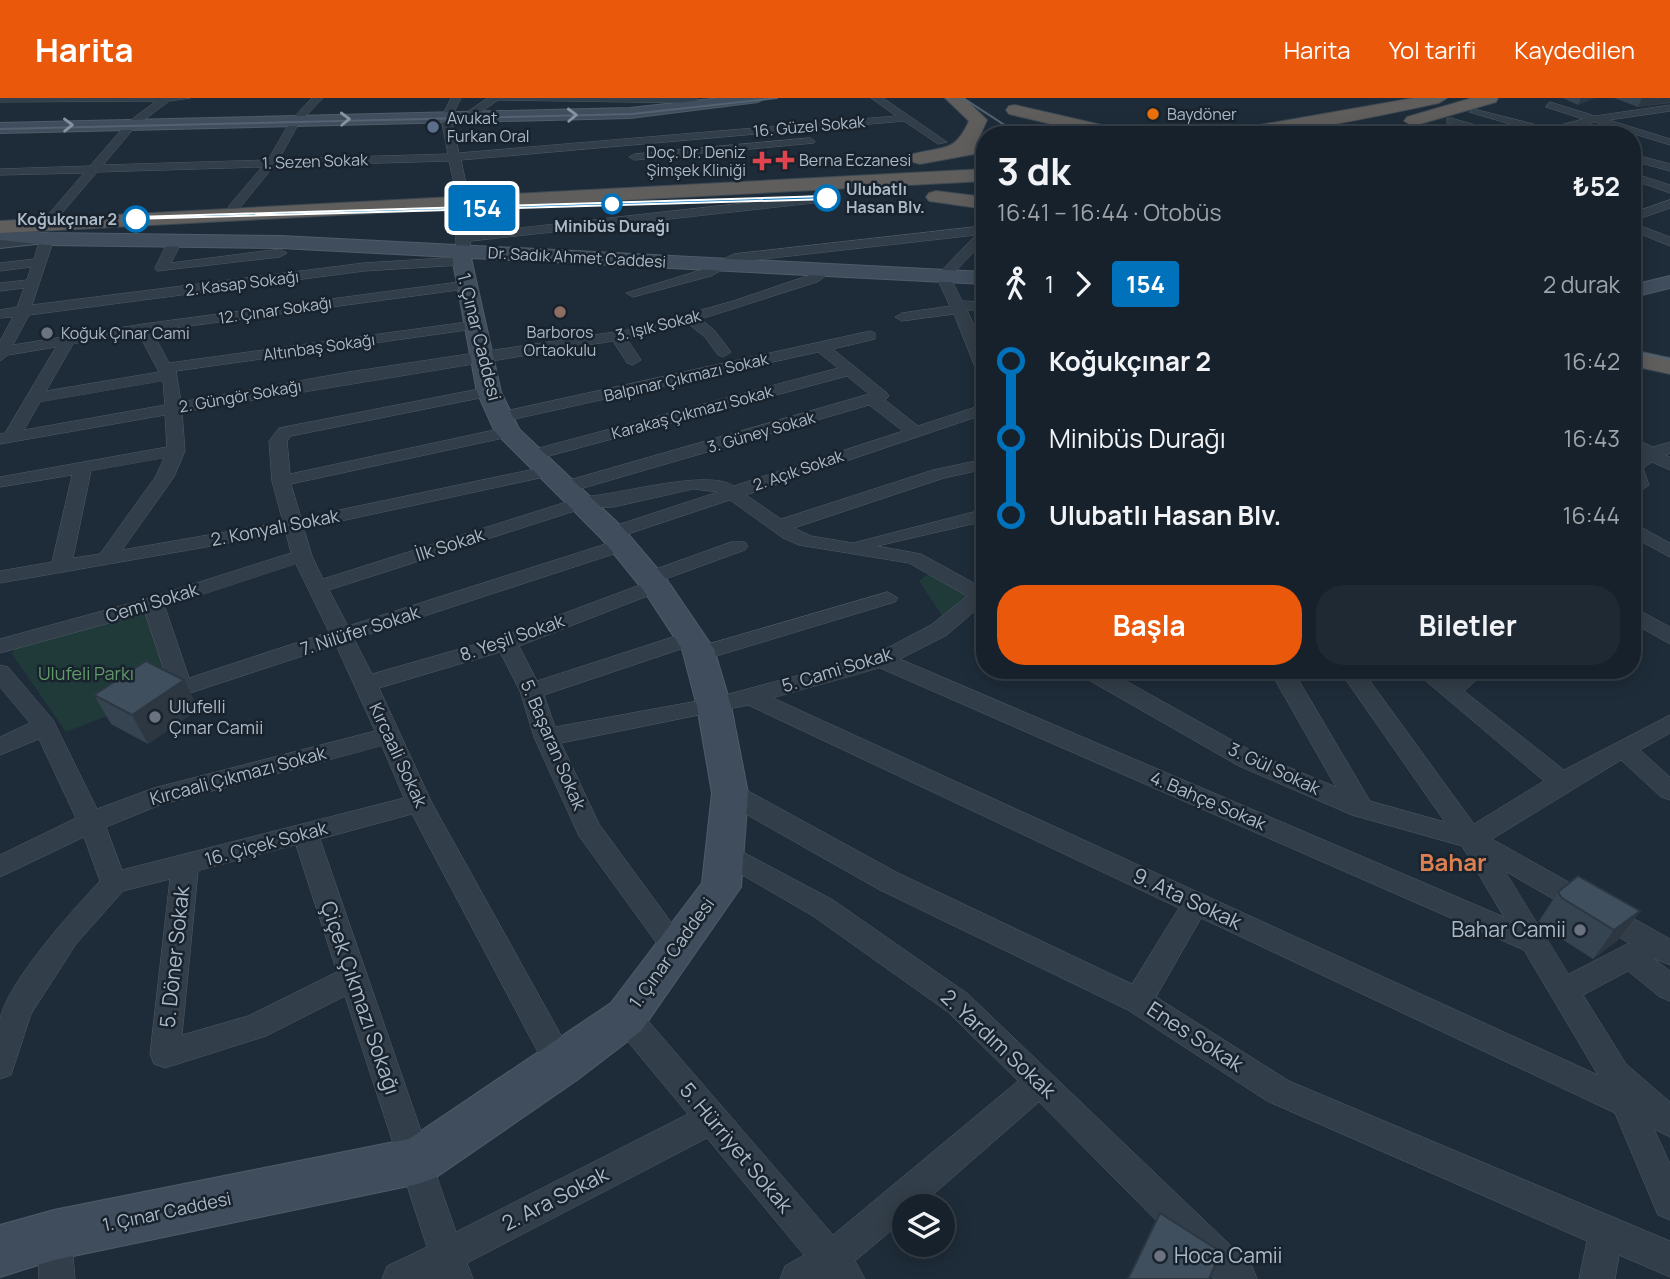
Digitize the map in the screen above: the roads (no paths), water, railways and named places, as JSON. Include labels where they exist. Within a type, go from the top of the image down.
[{"type":"highway","points":[[953,98],[985,126]]},
{"type":"highway","points":[[1291,126],[1439,98]]},
{"type":"highway","points":[[1346,126],[1392,117],[1461,98]]},
{"type":"highway","points":[[1454,126],[1474,112],[1503,98]]},
{"type":"highway","points":[[1387,126],[1503,98]]},
{"type":"highway","points":[[996,100],[1042,126]]},
{"type":"highway","points":[[1016,110],[1084,126]]},
{"type":"highway","points":[[951,147],[970,139],[978,120]]},
{"type":"highway","points":[[136,219],[461,199],[876,163],[951,147],[976,146]]},
{"type":"highway","points":[[0,218],[227,213],[279,204],[976,167]]},
{"type":"highway","points":[[0,227],[976,175]]},
{"type":"highway","points":[[279,204],[461,199],[666,209],[827,198],[936,197],[976,200]]},
{"type":"highway","points":[[1641,346],[1670,366]]},
{"type":"main road","points":[[0,128],[630,113],[696,101],[758,98]]},
{"type":"main road","points":[[199,240],[227,213]]},
{"type":"main road","points":[[0,234],[47,239]]},
{"type":"main road","name":"Dr. Sadık Ahmet Caddesi","points":[[47,239],[176,239],[464,259],[728,262],[976,278]]},
{"type":"main road","name":"1. Çınar Caddesi","points":[[0,1251],[54,1235],[418,1161],[561,1065],[626,1017],[721,887],[730,793],[732,701],[653,582],[521,427],[464,259]]},
{"type":"main road","points":[[1641,289],[1670,282]]},
{"type":"street","points":[[52,216],[133,124],[167,98]]},
{"type":"street","points":[[0,99],[186,98]]},
{"type":"street","points":[[227,213],[272,162],[296,120],[318,98]]},
{"type":"street","points":[[456,98],[446,116],[456,157],[464,259],[666,209]]},
{"type":"street","points":[[469,116],[495,98]]},
{"type":"street","points":[[500,98],[696,101]]},
{"type":"street","points":[[876,98],[951,147]]},
{"type":"street","points":[[1550,105],[1620,126]]},
{"type":"street","points":[[1566,126],[1594,118],[1670,108]]},
{"type":"street","points":[[1474,112],[1519,126]]},
{"type":"street","name":"16. Güzel Sokak","points":[[630,142],[904,118]]},
{"type":"street","points":[[895,132],[921,129]]},
{"type":"street","points":[[1641,132],[1669,141]]},
{"type":"street","points":[[630,142],[636,162],[817,141]]},
{"type":"street","name":"1. Sezen Sokak","points":[[0,172],[456,157],[630,142]]},
{"type":"street","points":[[1641,159],[1670,168]]},
{"type":"street","points":[[1641,179],[1670,190]]},
{"type":"street","points":[[1641,214],[1670,204]]},
{"type":"street","points":[[1641,230],[1670,242]]},
{"type":"street","points":[[633,293],[706,273],[728,262],[976,233]]},
{"type":"street","points":[[1641,234],[1649,233]]},
{"type":"street","points":[[1,353],[23,312],[47,239]]},
{"type":"street","name":"Dr. Sadık Ahmet Caddesi","points":[[0,243],[47,239]]},
{"type":"street","points":[[176,239],[162,268],[280,248],[278,278]]},
{"type":"street","points":[[976,241],[943,276],[976,335]]},
{"type":"street","name":"2. Kasap Sokağı","points":[[0,314],[364,267],[464,259]]},
{"type":"street","name":"12. Çınar Sokağı","points":[[1,353],[143,328],[464,259]]},
{"type":"street","points":[[0,267],[40,262]]},
{"type":"street","name":"3. Işık Sokak","points":[[521,427],[618,336],[690,318],[812,279],[828,270]]},
{"type":"street","points":[[0,287],[33,283]]},
{"type":"street","points":[[902,317],[976,306]]},
{"type":"street","points":[[690,318],[710,334],[723,352]]},
{"type":"street","points":[[105,560],[165,477],[176,451],[175,408],[167,372],[143,328]]},
{"type":"street","points":[[618,336],[633,360]]},
{"type":"street","name":"Balpınar Çıkmazı Sokak","points":[[521,427],[821,346],[870,336]]},
{"type":"street","points":[[6,438],[68,340]]},
{"type":"street","points":[[821,346],[881,396],[874,400],[914,431]]},
{"type":"street","name":"Karakaş Çıkmazı Sokak","points":[[521,427],[850,370]]},
{"type":"street","name":"Altınbaş Sokağı","points":[[32,398],[167,372],[521,427]]},
{"type":"street","name":"2. Güngör Sokağı","points":[[6,438],[349,377],[521,427]]},
{"type":"street","name":"3. Güney Sokak","points":[[521,427],[874,400]]},
{"type":"street","name":"2. Açık Sokak","points":[[617,539],[734,492],[976,412]]},
{"type":"street","points":[[281,481],[521,427]]},
{"type":"street","points":[[285,432],[521,427],[612,501],[694,484],[719,484],[779,526],[806,541],[914,558],[976,598]]},
{"type":"street","name":"2. Konyalı Sokak","points":[[0,577],[292,526],[521,427]]},
{"type":"street","name":"İlk Sokak","points":[[318,587],[521,427]]},
{"type":"street","name":"Kırcaali Sokak","points":[[285,432],[278,441],[281,481],[302,556],[366,684],[419,803],[561,1065]]},
{"type":"street","points":[[1641,461],[1670,447]]},
{"type":"street","points":[[1641,448],[1670,465]]},
{"type":"street","points":[[0,482],[176,451]]},
{"type":"street","points":[[779,526],[939,474],[976,466]]},
{"type":"street","points":[[61,567],[83,467]]},
{"type":"street","points":[[852,547],[976,516]]},
{"type":"street","points":[[1641,534],[1670,551]]},
{"type":"street","name":"7. Nilüfer Sokak","points":[[153,604],[181,688],[342,637],[617,539]]},
{"type":"street","name":"8. Yeşil Sokak","points":[[366,684],[506,643],[738,546]]},
{"type":"street","name":"Cemi Sokak","points":[[0,646],[153,604],[302,556]]},
{"type":"street","points":[[531,691],[695,646],[888,598]]},
{"type":"street","name":"5. Cami Sokak","points":[[546,737],[732,701],[882,660],[939,630],[976,604]]},
{"type":"street","points":[[1641,619],[1670,636]]},
{"type":"street","name":"5. Başaran Sokak","points":[[506,643],[531,691],[546,737],[589,829],[676,948]]},
{"type":"street","name":"4. Bahçe Sokak","points":[[882,660],[1534,942]]},
{"type":"street","points":[[0,672],[45,726],[91,821],[114,883],[66,936],[18,1009],[0,1065]]},
{"type":"street","name":"3. Gül Sokak","points":[[1104,679],[1248,760],[1361,808],[1471,839]]},
{"type":"street","points":[[1285,679],[1361,808]]},
{"type":"street","points":[[1356,679],[1471,839],[1614,1073],[1624,1102],[1670,1203]]},
{"type":"street","points":[[1435,679],[1562,782]]},
{"type":"street","points":[[1449,691],[1465,679]]},
{"type":"street","name":"9. Ata Sokak","points":[[732,701],[1196,903],[1624,1102]]},
{"type":"street","points":[[1471,839],[1562,782],[1670,723]]},
{"type":"street","points":[[0,747],[45,726]]},
{"type":"street","name":"Kırcaali Çıkmazı Sokak","points":[[0,867],[91,821],[154,797],[387,736]]},
{"type":"street","points":[[1623,748],[1670,791]]},
{"type":"street","name":"Enes Sokak","points":[[730,793],[888,881],[1138,1000],[1278,1091],[1670,1258]]},
{"type":"street","name":"16. Çiçek Sokak","points":[[114,883],[419,803]]},
{"type":"street","name":"Çiçek Çıkmazı Sokağı","points":[[305,834],[352,978],[418,1161]]},
{"type":"street","points":[[1471,839],[1651,951],[1670,988]]},
{"type":"street","name":"2. Yardım Sokak","points":[[724,852],[823,908],[958,1003],[1239,1279]]},
{"type":"street","name":"5. Döner Sokak","points":[[186,866],[164,1054],[255,1027],[352,978]]},
{"type":"street","points":[[1138,1000],[1196,903]]},
{"type":"street","points":[[1564,991],[1651,951]]},
{"type":"street","name":"5. Hürriyet Sokak","points":[[626,1017],[838,1269]]},
{"type":"street","points":[[1614,1073],[1670,1122]]},
{"type":"street","points":[[798,1279],[838,1269],[1040,1082]]},
{"type":"street","name":"2. Ara Sokak","points":[[400,1279],[451,1267],[711,1119]]},
{"type":"street","points":[[418,1161],[451,1267]]},
{"type":"street","points":[[1597,1279],[1606,1232]]},
{"type":"street","points":[[54,1235],[57,1279]]},
{"type":"tram line","points":[[0,129],[632,114],[777,98]]},
{"type":"tram line","points":[[963,98],[1006,126]]},
{"type":"tram line","points":[[1641,354],[1670,359]]},
{"type":"place","name":"Baydöner","points":[[1153,114]]},
{"type":"place","name":"Avukat Furkan Oral","points":[[433,127]]},
{"type":"place","name":"Berna Eczanesi","points":[[785,160]]},
{"type":"place","name":"Doç. Dr. Deniz Şimşek Kliniği","points":[[762,161]]},
{"type":"place","name":"Ulubatlı Hasan Blv.","points":[[827,198]]},
{"type":"place","name":"Minibüs Durağı","points":[[612,204]]},
{"type":"place","name":"Koğukçınar 2","points":[[136,219]]},
{"type":"place","name":"Barboros Ortaokulu","points":[[560,312]]},
{"type":"place","name":"Koğuk Çınar Cami","points":[[47,333]]},
{"type":"place","name":"Ulufelli Çınar Camii","points":[[155,717]]},
{"type":"place","name":"Bahar Camii","points":[[1580,930]]},
{"type":"place","name":"Hoca Camii","points":[[1160,1256]]},
{"type":"district","name":"Bahar","points":[[1453,863]]},
{"type":"park label","name":"Ulufeli Parkı","points":[[86,674]]}]
